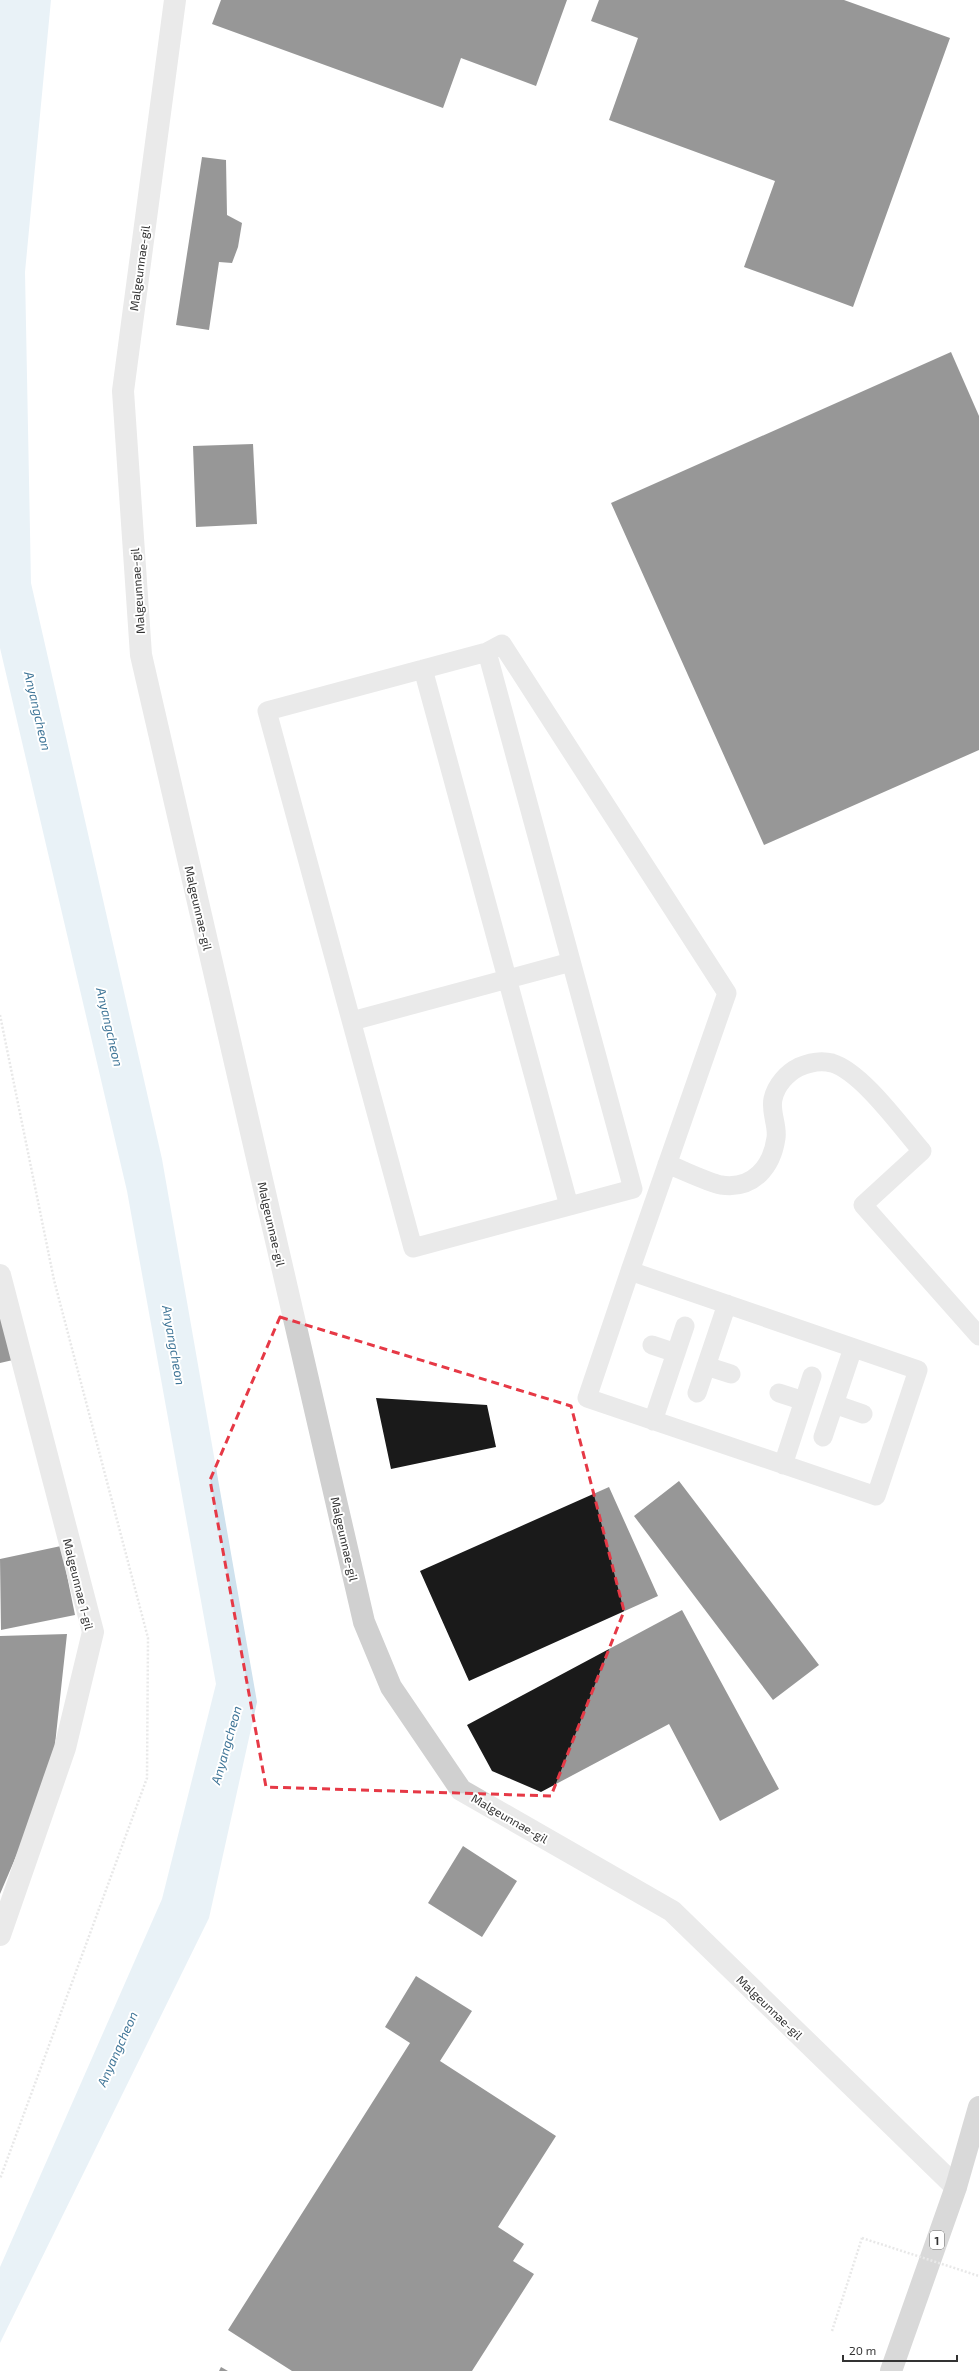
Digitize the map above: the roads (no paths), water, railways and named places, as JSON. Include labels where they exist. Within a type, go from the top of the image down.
[{"type":"main road","name":"1","points":[[891,2371],[956,2188],[979,2107]]},
{"type":"street","name":"Malgeunnae-gil","points":[[175,0],[123,391],[141,655],[364,1622],[392,1687],[461,1790],[672,1911],[956,2188]]},
{"type":"street","name":"Malgeunnae 1-gil","points":[[0,1275],[93,1632],[66,1748],[0,1935]]},
{"type":"lane","points":[[487,652],[633,1188],[414,1248],[267,711],[487,652],[502,644],[727,993],[630,1271],[587,1398],[876,1496],[918,1370],[630,1271]]},
{"type":"lane","points":[[423,669],[569,1206]]},
{"type":"lane","points":[[352,1021],[571,962]]},
{"type":"lane","points":[[667,1164],[721,1185],[736,1185],[749,1181],[766,1169],[774,1155],[777,1135],[773,1120],[773,1099],[782,1081],[792,1071],[809,1063],[831,1063],[853,1074],[922,1151],[862,1205],[979,1336]]},
{"type":"lane","points":[[697,1393],[727,1304]]},
{"type":"lane","points":[[654,1421],[686,1326]]},
{"type":"lane","points":[[652,1345],[676,1353]]},
{"type":"lane","points":[[823,1437],[853,1348]]},
{"type":"lane","points":[[706,1366],[731,1374]]},
{"type":"lane","points":[[783,1465],[812,1376]]},
{"type":"lane","points":[[779,1393],[804,1401]]},
{"type":"lane","points":[[834,1404],[863,1414]]},
{"type":"water","name":"Anyangcheon","points":[[0,0],[51,0],[25,272],[31,583],[162,1159],[257,1702],[209,1918],[0,2343],[0,2267],[162,1899],[216,1684],[127,1191],[0,648]]}]
